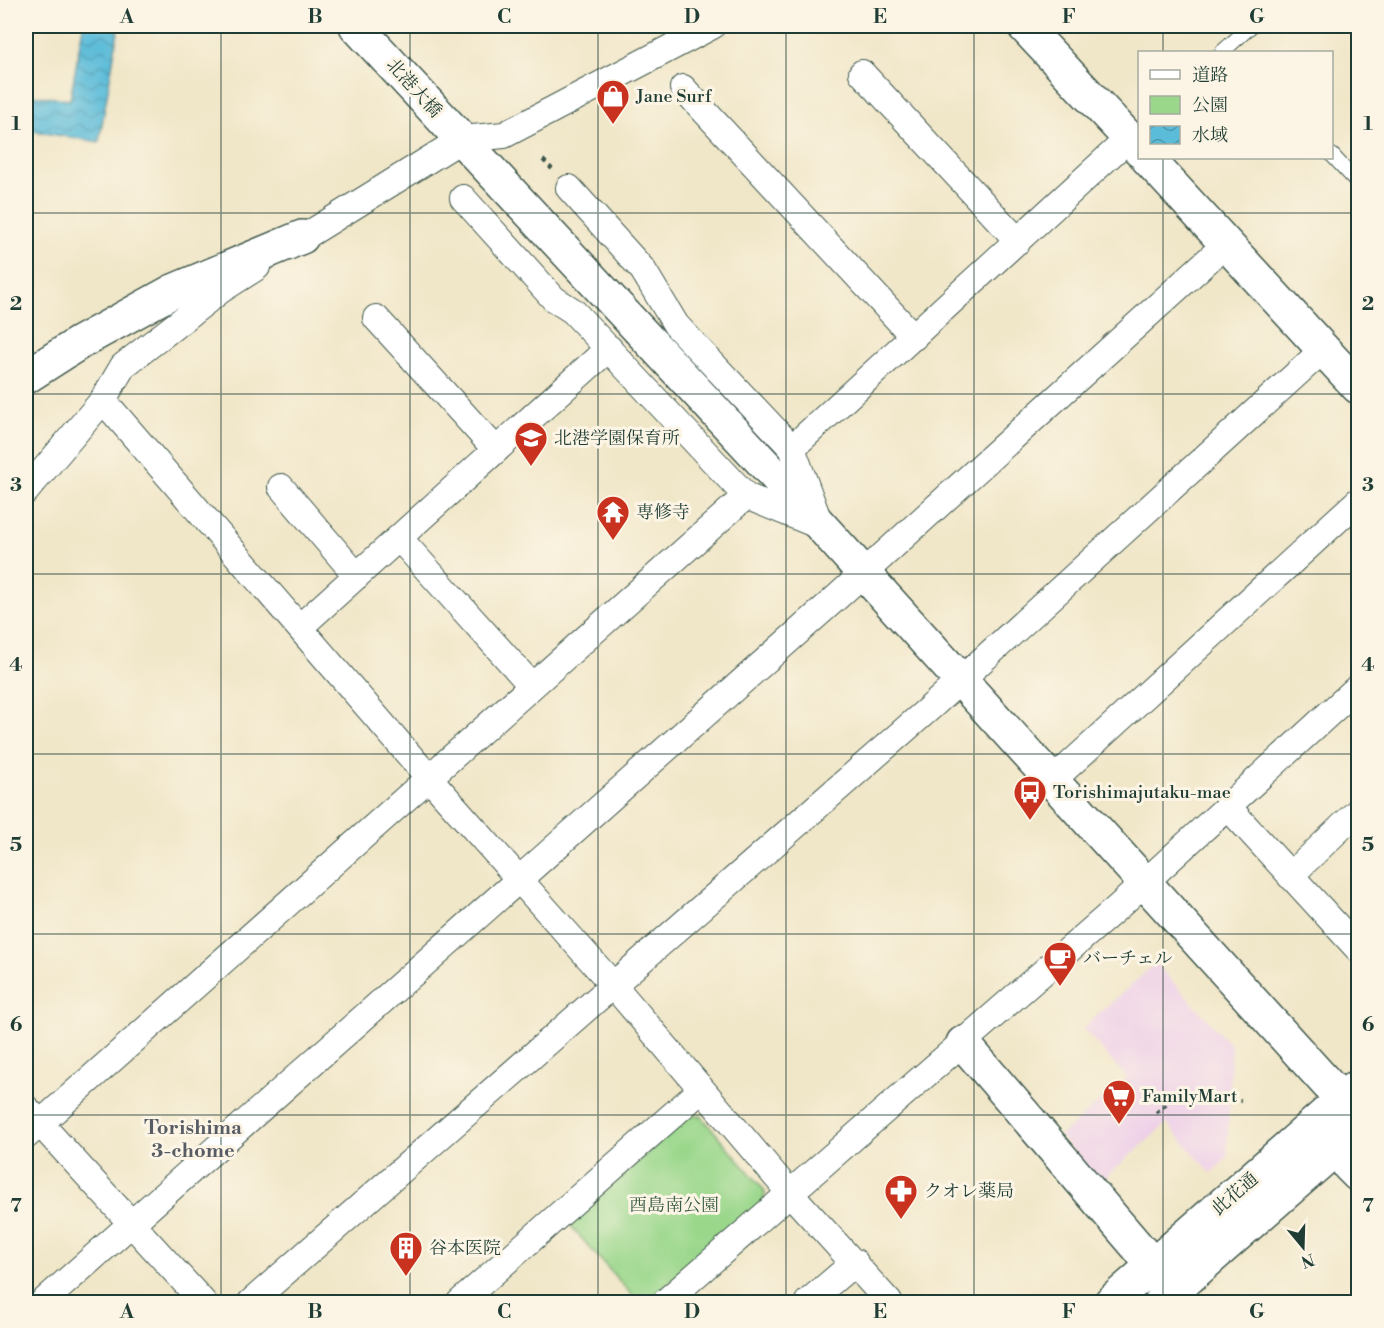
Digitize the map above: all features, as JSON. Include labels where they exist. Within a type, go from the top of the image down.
[{"type":"main road","name":"北港大橋","points":[[356,26],[864,573],[1145,883],[1350,1092]]},
{"type":"main road","points":[[1024,26],[1138,142]]},
{"type":"main road","points":[[1153,159],[1359,387]]},
{"type":"main road","points":[[26,377],[79,343],[173,291],[302,237]]},
{"type":"main road","points":[[963,1043],[1154,1265]]},
{"type":"main road","points":[[1350,1092],[1352,1135],[1349,1166],[1359,1175]]},
{"type":"main road","name":"此花通","points":[[1111,1302],[1350,1092]]},
{"type":"main road","name":"此花通","points":[[1161,1302],[1352,1135]]},
{"type":"street","points":[[26,491],[103,400],[123,366],[221,291],[454,132],[504,135],[712,26]]},
{"type":"street","points":[[862,73],[1018,241]]},
{"type":"street","points":[[683,88],[914,337]]},
{"type":"street","points":[[792,448],[1018,241],[1138,144]]},
{"type":"street","points":[[569,188],[644,270],[676,325],[792,448],[821,527]]},
{"type":"street","points":[[463,198],[554,299],[573,311],[746,496],[821,527]]},
{"type":"street","points":[[43,1302],[864,573],[1227,243]]},
{"type":"street","points":[[376,318],[496,450]]},
{"type":"street","points":[[301,627],[609,348]]},
{"type":"street","points":[[251,1302],[961,680],[1324,349]]},
{"type":"street","points":[[103,400],[429,778],[614,986],[790,1193],[889,1302]]},
{"type":"street","points":[[281,487],[357,576]]},
{"type":"street","points":[[203,1302],[132,1225],[30,1123],[429,778],[746,496]]},
{"type":"street","points":[[1052,781],[1359,501]]},
{"type":"street","points":[[399,538],[532,686]]},
{"type":"street","points":[[665,1302],[1145,883],[1359,687]]},
{"type":"street","points":[[1228,807],[1359,949]]},
{"type":"street","points":[[1290,876],[1359,811]]},
{"type":"street","points":[[460,1302],[701,1090]]},
{"type":"street","points":[[808,1302],[855,1262]]},
{"type":"lane","points":[[1228,51],[1251,26]]},
{"type":"lane","points":[[1333,155],[1359,183]]},
{"type":"path","points":[[1156,1113],[1176,1096],[1241,1100]]},
{"type":"shaded area","points":[[1156,963],[1231,1046],[1227,1158],[1211,1173],[1167,1123],[1100,1182],[1060,1136],[1127,1078],[1083,1028]]},
{"type":"green space","name":"酉島南公園","points":[[690,1115],[701,1116],[765,1191],[764,1201],[647,1302],[638,1302],[568,1223]]},
{"type":"water","points":[[83,26],[119,26],[99,142],[26,130],[26,94],[70,100]]},
{"type":"place","name":"Jane Surf","points":[[613,125]]},
{"type":"place","name":"北港学園保育所","points":[[531,467]]},
{"type":"place","name":"専修寺","points":[[613,541]]},
{"type":"place","name":"Torishimajutaku-mae","points":[[1030,821]]},
{"type":"place","name":"バーチェル","points":[[1060,987]]},
{"type":"place","name":"FamilyMart","points":[[1119,1125]]},
{"type":"place","name":"クオレ薬局","points":[[901,1220]]},
{"type":"place","name":"谷本医院","points":[[406,1277]]},
{"type":"district","name":"Torishima 3-chome","points":[[193,1140]]}]
